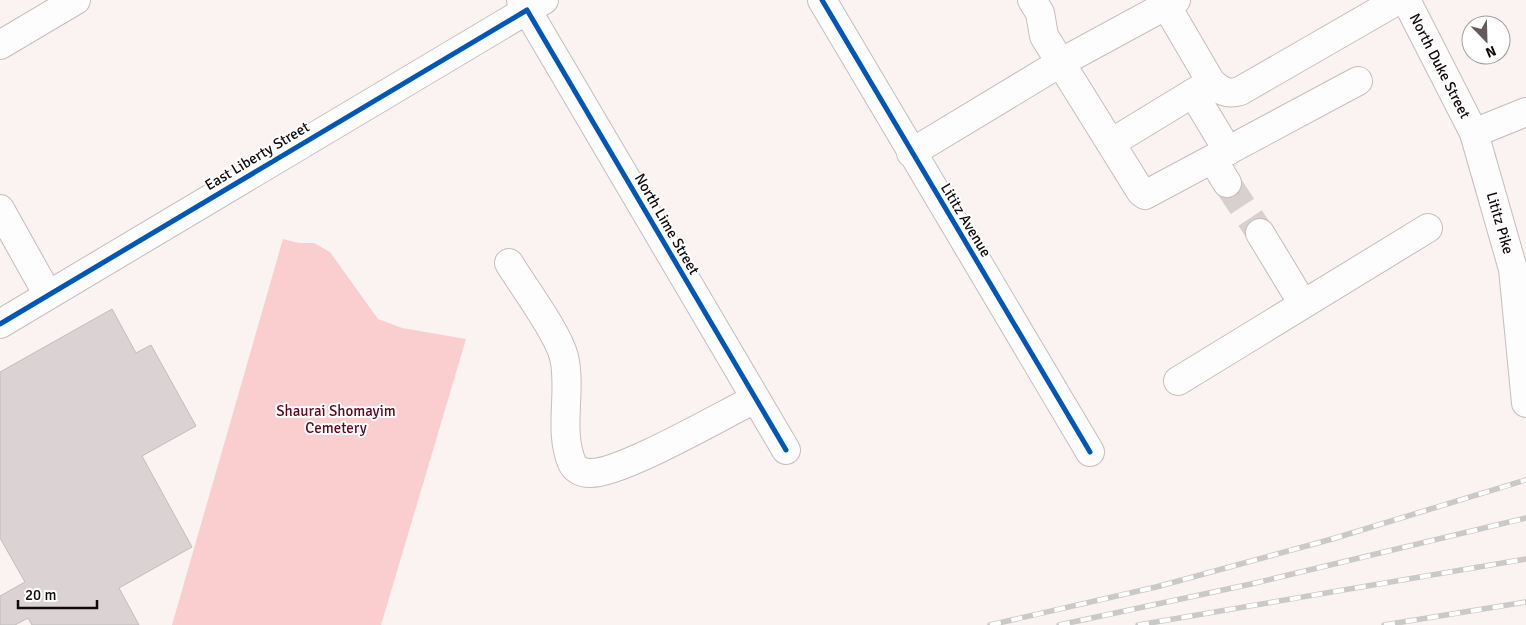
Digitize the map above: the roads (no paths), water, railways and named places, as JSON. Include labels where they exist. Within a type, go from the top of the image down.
[{"type":"main road","points":[[0,45],[76,0]]},
{"type":"main road","name":"Lititz Avenue","points":[[822,0],[1090,452]]},
{"type":"main road","points":[[1111,143],[1202,88],[1232,94],[1240,92],[1398,0]]},
{"type":"main road","name":"North Duke Street","points":[[1406,0],[1474,133]]},
{"type":"main road","points":[[1036,1],[1044,36],[1141,192],[1145,195],[1358,81]]},
{"type":"main road","name":"East Liberty Street","points":[[0,324],[531,3]]},
{"type":"main road","name":"North Lime Street","points":[[531,3],[755,399],[786,450]]},
{"type":"main road","points":[[911,153],[1060,64],[1171,3],[1202,88],[1227,183]]},
{"type":"main road","points":[[1474,133],[1526,112]]},
{"type":"main road","name":"Lititz Pike","points":[[1474,133],[1513,269],[1526,403]]},
{"type":"main road","points":[[0,209],[48,296]]},
{"type":"main road","points":[[1178,380],[1428,228]]},
{"type":"main road","points":[[1260,233],[1303,304]]},
{"type":"main road","points":[[509,263],[558,342],[564,357],[568,449],[572,464],[579,471],[591,474],[610,470],[755,399]]},
{"type":"tunnel","points":[[1227,183],[1260,233]]},
{"type":"railway","points":[[990,625],[1156,587],[1332,539],[1526,480]]},
{"type":"railway","points":[[1059,625],[1251,584],[1526,518]]},
{"type":"railway","points":[[1138,625],[1526,559]]},
{"type":"railway","points":[[1384,625],[1526,602]]},
{"type":"park label","name":"Shaurai Shomayim Cemetery","points":[[336,420]]}]
